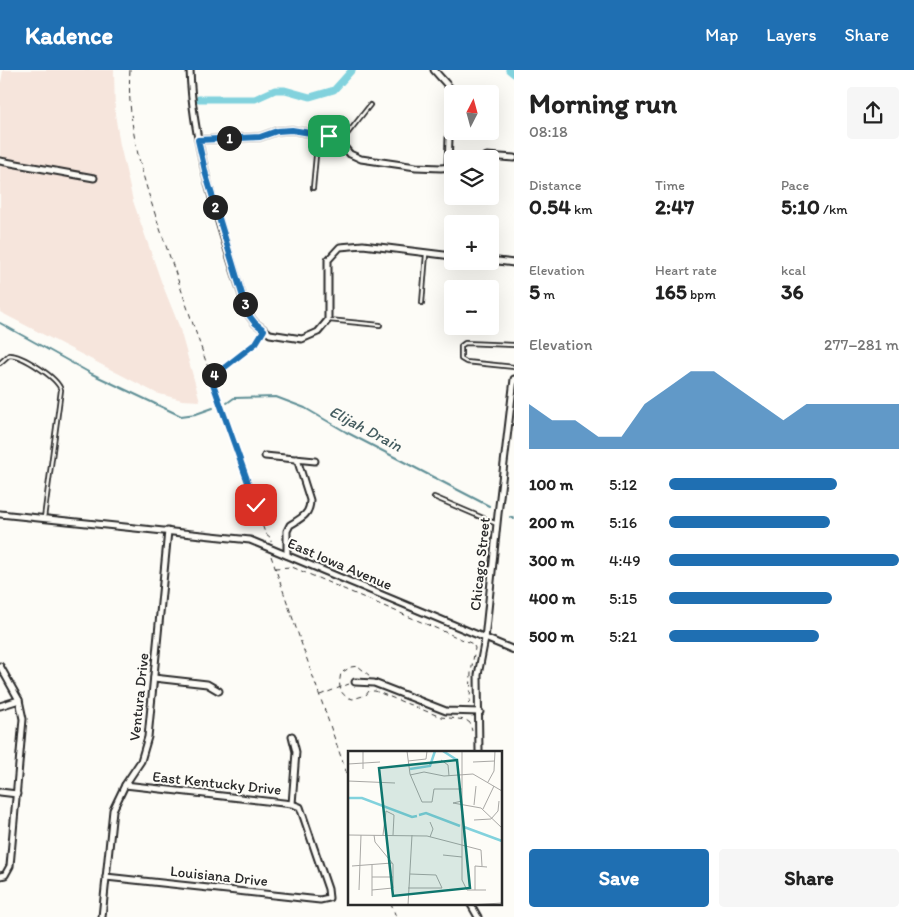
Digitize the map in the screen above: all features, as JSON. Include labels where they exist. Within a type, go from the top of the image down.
[{"type":"street","points":[[190,70],[191,98],[208,184],[248,314],[264,330],[270,334],[302,339],[318,332],[328,320],[328,260],[340,247],[363,245],[444,255]]},
{"type":"street","points":[[434,70],[447,85]]},
{"type":"street","points":[[198,140],[260,137],[277,131],[292,130],[329,136],[340,143],[350,154],[361,159],[416,167],[444,167]]},
{"type":"street","points":[[499,157],[514,158]]},
{"type":"street","points":[[0,161],[94,178]]},
{"type":"street","points":[[499,261],[514,263]]},
{"type":"street","name":"Chicago Street","points":[[479,751],[480,712],[478,675],[485,639],[514,379]]},
{"type":"street","points":[[265,456],[315,461]]},
{"type":"street","points":[[288,555],[287,531],[290,525],[304,518],[310,506],[310,500],[297,459]]},
{"type":"street","name":"East Iowa Avenue","points":[[0,514],[250,540],[514,650]]},
{"type":"street","name":"Ventura Drive","points":[[102,917],[113,810],[146,749],[168,531]]},
{"type":"street","points":[[0,666],[19,700],[23,719],[10,866],[2,876]]},
{"type":"street","points":[[154,678],[207,684],[219,691]]},
{"type":"street","points":[[355,682],[374,683],[446,711],[480,712]]},
{"type":"street","points":[[0,706],[19,700]]},
{"type":"street","points":[[292,736],[296,752],[292,804]]},
{"type":"street","name":"East Kentucky Drive","points":[[125,785],[292,804],[300,807],[328,889],[329,898]]},
{"type":"street","points":[[0,792],[17,794]]},
{"type":"street","name":"Louisiana Drive","points":[[106,877],[320,900],[329,898]]},
{"type":"street","points":[[471,904],[478,917]]},
{"type":"lane","points":[[340,143],[370,105]]},
{"type":"lane","points":[[313,188],[318,134]]},
{"type":"lane","points":[[422,304],[427,253]]},
{"type":"lane","points":[[328,320],[380,325]]},
{"type":"lane","points":[[514,345],[465,343],[461,346],[460,352],[461,359],[466,362],[514,367]]},
{"type":"lane","points":[[0,363],[9,355],[20,356],[58,384],[61,390],[56,414],[44,518]]},
{"type":"lane","points":[[434,497],[497,524]]},
{"type":"path","points":[[130,70],[128,87],[136,149],[154,210],[265,533],[271,538],[271,543]]},
{"type":"path","points":[[211,378],[256,343],[264,330]]},
{"type":"path","points":[[267,553],[272,557],[276,568],[348,777]]},
{"type":"path","points":[[276,568],[292,567],[473,644],[476,648],[471,673],[470,701],[468,706],[461,708]]},
{"type":"path","points":[[370,676],[358,666],[351,667],[341,673],[339,688],[343,694],[353,700],[366,695],[369,691],[375,691],[441,717],[466,720],[470,723],[473,733]]},
{"type":"path","points":[[320,695],[355,682]]},
{"type":"path","points":[[391,904],[396,917]]},
{"type":"shaded area","points":[[3,70],[114,70],[115,114],[133,201],[179,326],[200,401],[182,400],[156,393],[0,312],[0,83]]},
{"type":"waterway","points":[[199,99],[255,99],[275,90],[285,90],[310,97],[334,90],[352,70]]},
{"type":"waterway","points":[[509,70],[514,74]]},
{"type":"waterway","name":"Elijah Drain","points":[[0,323],[92,374],[181,416],[196,414],[213,408]]},
{"type":"waterway","name":"Elijah Drain","points":[[227,403],[234,398],[276,397],[305,408],[346,432],[489,506]]},
{"type":"waterway","name":"Elijah Drain","points":[[510,517],[514,519]]},
{"type":"route","points":[[256,505],[211,378],[256,343],[264,330],[248,314],[206,175],[198,140],[260,137],[277,131],[292,130],[329,136]]}]
